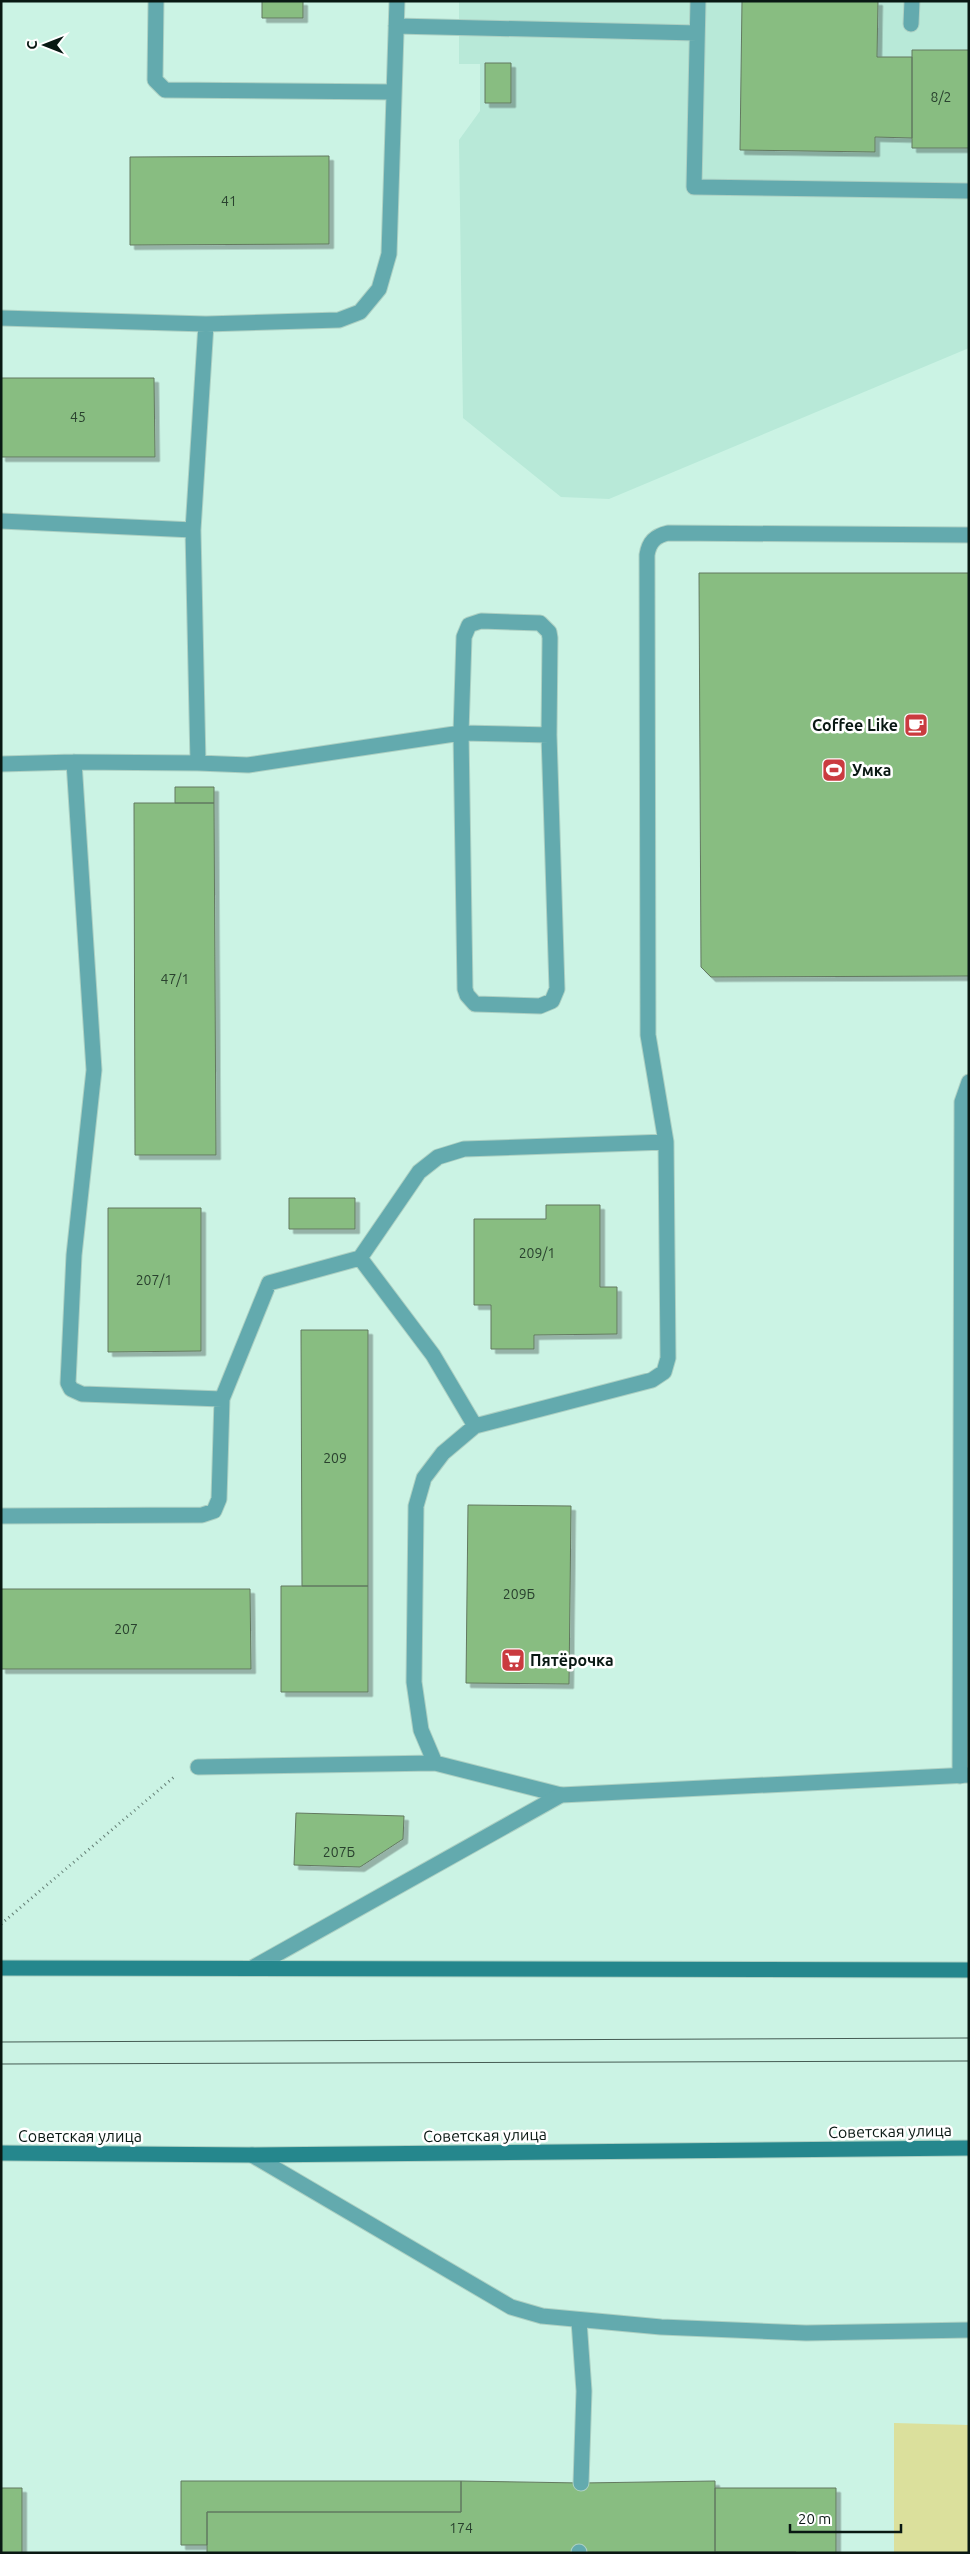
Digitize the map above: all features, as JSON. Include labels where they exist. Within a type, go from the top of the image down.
[{"type":"main road","points":[[1,1968],[969,1970]]},
{"type":"main road","name":"Советская улица","points":[[1,2154],[252,2155],[969,2148]]},
{"type":"street","points":[[156,1],[155,80],[165,90],[392,92]]},
{"type":"street","points":[[1,318],[206,324],[339,320],[360,312],[379,289],[389,254],[392,92],[397,1]]},
{"type":"street","points":[[698,1],[694,187],[969,191]]},
{"type":"street","points":[[911,24],[912,1]]},
{"type":"street","points":[[396,26],[697,33]]},
{"type":"street","points":[[198,763],[193,530],[206,324]]},
{"type":"street","points":[[1,521],[193,530]]},
{"type":"street","points":[[435,1763],[421,1730],[414,1682],[416,1506],[424,1478],[443,1453],[475,1426],[652,1380],[664,1372],[668,1358],[666,1142],[648,1035],[646,565],[648,547],[653,540],[668,533],[969,535]]},
{"type":"street","points":[[481,620],[533,621],[545,626],[550,638],[549,735],[556,996],[552,1001],[540,1006],[482,1005],[470,1000],[465,989],[461,733],[465,630],[469,625],[481,620]]},
{"type":"street","points":[[1,764],[74,762],[248,765],[461,733],[549,735]]},
{"type":"street","points":[[74,762],[94,1070],[74,1255],[68,1383],[71,1389],[82,1394],[222,1399]]},
{"type":"street","points":[[198,1767],[435,1763],[561,1795],[964,1776],[962,1102],[969,1082]]},
{"type":"street","points":[[1,1516],[208,1514],[218,1505],[219,1499],[222,1399],[269,1283],[360,1258],[419,1172],[438,1157],[464,1149],[666,1142]]},
{"type":"street","points":[[360,1258],[433,1355],[475,1426]]},
{"type":"street","points":[[252,1968],[561,1795]]},
{"type":"street","points":[[252,2155],[511,2306],[542,2316],[579,2321],[806,2333],[969,2330]]},
{"type":"street","points":[[579,2321],[584,2391],[581,2483]]},
{"type":"path","points":[[1,1924],[176,1775],[198,1767]]},
{"type":"shaded area","points":[[459,1],[969,1],[969,348],[609,499],[561,497],[463,418],[459,140],[480,111],[480,64],[459,64]]},
{"type":"green space","points":[[894,2423],[969,2425],[969,2553],[894,2553]]},
{"type":"building","points":[[262,1],[303,1],[303,18],[262,18]]},
{"type":"building","points":[[742,1],[878,1],[877,57],[912,57],[912,138],[875,137],[875,152],[740,150]]},
{"type":"building","points":[[912,50],[969,50],[969,148],[912,148]]},
{"type":"building","points":[[485,63],[511,63],[511,103],[485,103]]},
{"type":"building","points":[[329,156],[329,244],[130,245],[130,157]]},
{"type":"building","points":[[1,378],[154,378],[155,457],[1,457]]},
{"type":"building","name":"Умка","points":[[699,573],[969,573],[969,976],[711,977],[701,967]]},
{"type":"building","points":[[175,787],[214,787],[214,803],[175,803]]},
{"type":"building","points":[[134,803],[214,803],[216,1155],[135,1155]]},
{"type":"building","points":[[289,1198],[355,1198],[355,1229],[289,1229]]},
{"type":"building","points":[[546,1205],[600,1205],[600,1287],[617,1287],[617,1334],[534,1335],[534,1349],[491,1349],[491,1305],[474,1305],[474,1219],[546,1219]]},
{"type":"building","points":[[108,1208],[201,1208],[201,1351],[108,1352]]},
{"type":"building","points":[[301,1330],[368,1330],[368,1586],[302,1586]]},
{"type":"building","points":[[468,1505],[571,1506],[569,1684],[466,1683]]},
{"type":"building","points":[[281,1586],[368,1586],[368,1692],[281,1692]]},
{"type":"building","points":[[1,1589],[250,1589],[251,1669],[1,1669]]},
{"type":"building","points":[[296,1813],[404,1816],[403,1839],[360,1867],[294,1865]]},
{"type":"building","points":[[181,2481],[461,2481],[461,2512],[207,2512],[207,2545],[181,2545]]},
{"type":"building","points":[[461,2481],[581,2483],[715,2481],[715,2552],[207,2553],[207,2512],[461,2512]]},
{"type":"building","points":[[1,2488],[22,2488],[22,2553],[1,2553]]},
{"type":"building","points":[[715,2488],[836,2488],[836,2553],[715,2552]]},
{"type":"building","points":[[796,2552],[796,2553],[715,2553]]},
{"type":"tram line","points":[[1,2042],[969,2038]]},
{"type":"tram line","points":[[1,2064],[969,2061]]},
{"type":"place","name":"Coffee Like","points":[[916,725]]},
{"type":"place","name":"Умка","points":[[834,770]]},
{"type":"place","name":"Пятёрочка","points":[[513,1660]]}]
